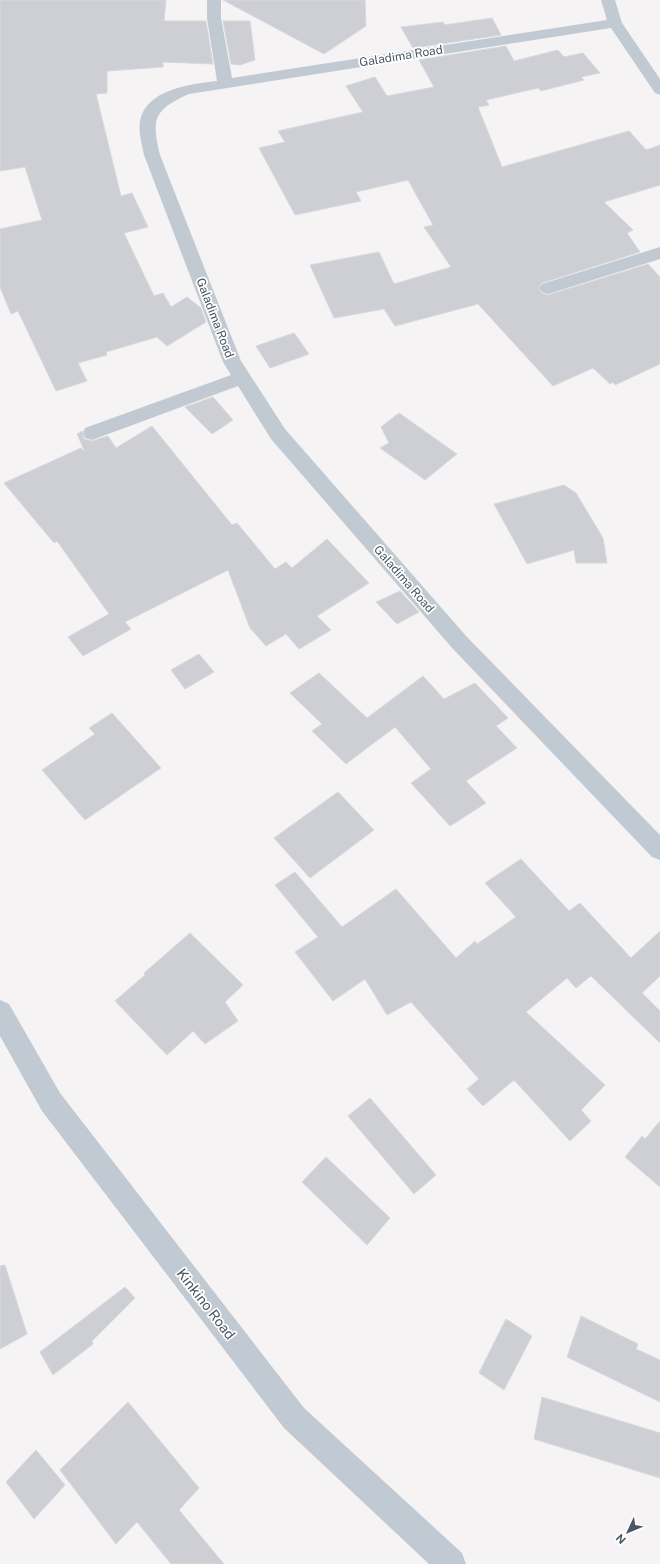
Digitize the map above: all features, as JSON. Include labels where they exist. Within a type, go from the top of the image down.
[{"type":"street","points":[[214,0],[214,18],[225,84]]},
{"type":"street","points":[[608,0],[615,23],[660,90]]},
{"type":"street","name":"Galadima Road","points":[[615,23],[185,90],[164,99],[149,114],[146,134],[152,155],[232,362],[278,434],[460,643],[660,850]]},
{"type":"street","points":[[548,288],[660,253]]},
{"type":"street","points":[[92,432],[242,378]]},
{"type":"street","name":"Kinkino Road","points":[[0,1012],[51,1102],[294,1418],[451,1564]]},
{"type":"building","points":[[0,0],[166,0],[164,21],[206,21],[213,64],[163,62],[163,67],[107,71],[107,93],[96,94],[121,196],[132,193],[148,227],[124,233],[154,296],[163,293],[171,307],[187,297],[201,308],[206,322],[167,346],[157,337],[106,352],[107,355],[78,363],[87,381],[56,391],[18,311],[11,314],[0,287],[0,229],[42,220],[25,167],[0,171]]},
{"type":"building","points":[[223,0],[365,0],[366,26],[324,54]]},
{"type":"building","points":[[492,18],[501,35],[413,48],[401,27],[443,22],[444,25]]},
{"type":"building","points":[[223,21],[250,21],[255,60],[240,65],[231,64]]},
{"type":"building","points":[[506,46],[514,61],[558,50],[564,57],[583,53],[600,73],[581,77],[584,80],[541,91],[538,88],[486,100],[489,105],[478,107],[502,167],[629,131],[646,150],[660,145],[660,185],[604,202],[633,230],[627,233],[640,252],[542,283],[538,288],[542,293],[548,295],[648,264],[660,277],[660,364],[615,385],[613,382],[610,384],[593,368],[553,386],[478,304],[395,326],[384,309],[334,318],[310,265],[379,252],[394,284],[451,267],[424,227],[433,225],[408,180],[356,192],[361,201],[295,215],[259,148],[285,142],[278,131],[363,112],[346,86],[375,77],[387,96],[434,87],[419,60]]},
{"type":"building","points":[[294,333],[309,354],[270,368],[256,346]]},
{"type":"building","points":[[213,397],[233,420],[212,434],[185,407]]},
{"type":"building","points":[[399,413],[457,454],[425,480],[380,448],[389,443],[381,427]]},
{"type":"building","points":[[152,426],[232,525],[237,523],[275,569],[286,562],[292,568],[327,539],[369,583],[317,616],[331,630],[299,649],[286,634],[266,646],[250,628],[228,570],[125,622],[131,629],[83,656],[68,637],[109,614],[57,541],[54,543],[4,483],[81,448],[85,452],[77,434],[82,431],[84,439],[92,441],[108,436],[116,448]]},
{"type":"building","points":[[564,485],[576,493],[603,538],[607,563],[576,563],[574,550],[527,564],[494,504]]},
{"type":"building","points":[[400,591],[419,612],[397,624],[376,602]]},
{"type":"building","points":[[199,654],[214,672],[185,689],[171,670]]},
{"type":"building","points":[[319,673],[367,718],[423,676],[444,699],[475,683],[508,718],[496,726],[517,748],[466,781],[486,803],[450,826],[411,783],[431,769],[395,727],[346,764],[312,731],[322,724],[290,693]]},
{"type":"building","points":[[112,713],[161,768],[85,820],[42,770],[95,734],[89,728]]},
{"type":"building","points":[[338,792],[374,830],[310,878],[274,838]]},
{"type":"building","points":[[521,859],[569,911],[580,903],[631,958],[660,931],[660,976],[642,993],[660,1011],[660,1043],[591,976],[576,988],[567,978],[526,1012],[605,1085],[581,1110],[591,1121],[570,1141],[514,1080],[483,1106],[467,1089],[479,1079],[411,1002],[387,1015],[365,979],[333,1001],[295,952],[318,937],[275,885],[295,872],[342,927],[396,889],[456,958],[475,941],[477,944],[516,917],[485,883]]},
{"type":"building","points":[[190,933],[243,985],[225,1002],[238,1021],[205,1044],[193,1031],[167,1055],[115,1001],[145,975],[144,973]]},
{"type":"building","points":[[370,1098],[436,1175],[414,1194],[348,1116]]},
{"type":"building","points":[[660,1121],[660,1187],[625,1157],[642,1136],[645,1139]]},
{"type":"building","points":[[326,1157],[390,1218],[367,1245],[302,1182]]},
{"type":"building","points":[[5,1265],[27,1334],[0,1349],[0,1266]]},
{"type":"building","points":[[125,1287],[135,1298],[92,1341],[93,1344],[53,1375],[40,1352]]},
{"type":"building","points":[[581,1316],[638,1344],[636,1349],[660,1360],[660,1402],[567,1357]]},
{"type":"building","points":[[506,1319],[532,1336],[504,1390],[479,1373]]},
{"type":"building","points":[[542,1397],[660,1433],[660,1478],[534,1439]]},
{"type":"building","points":[[128,1402],[199,1488],[179,1510],[224,1564],[171,1564],[137,1522],[116,1544],[60,1470]]},
{"type":"building","points":[[36,1450],[65,1485],[34,1519],[6,1482]]}]
